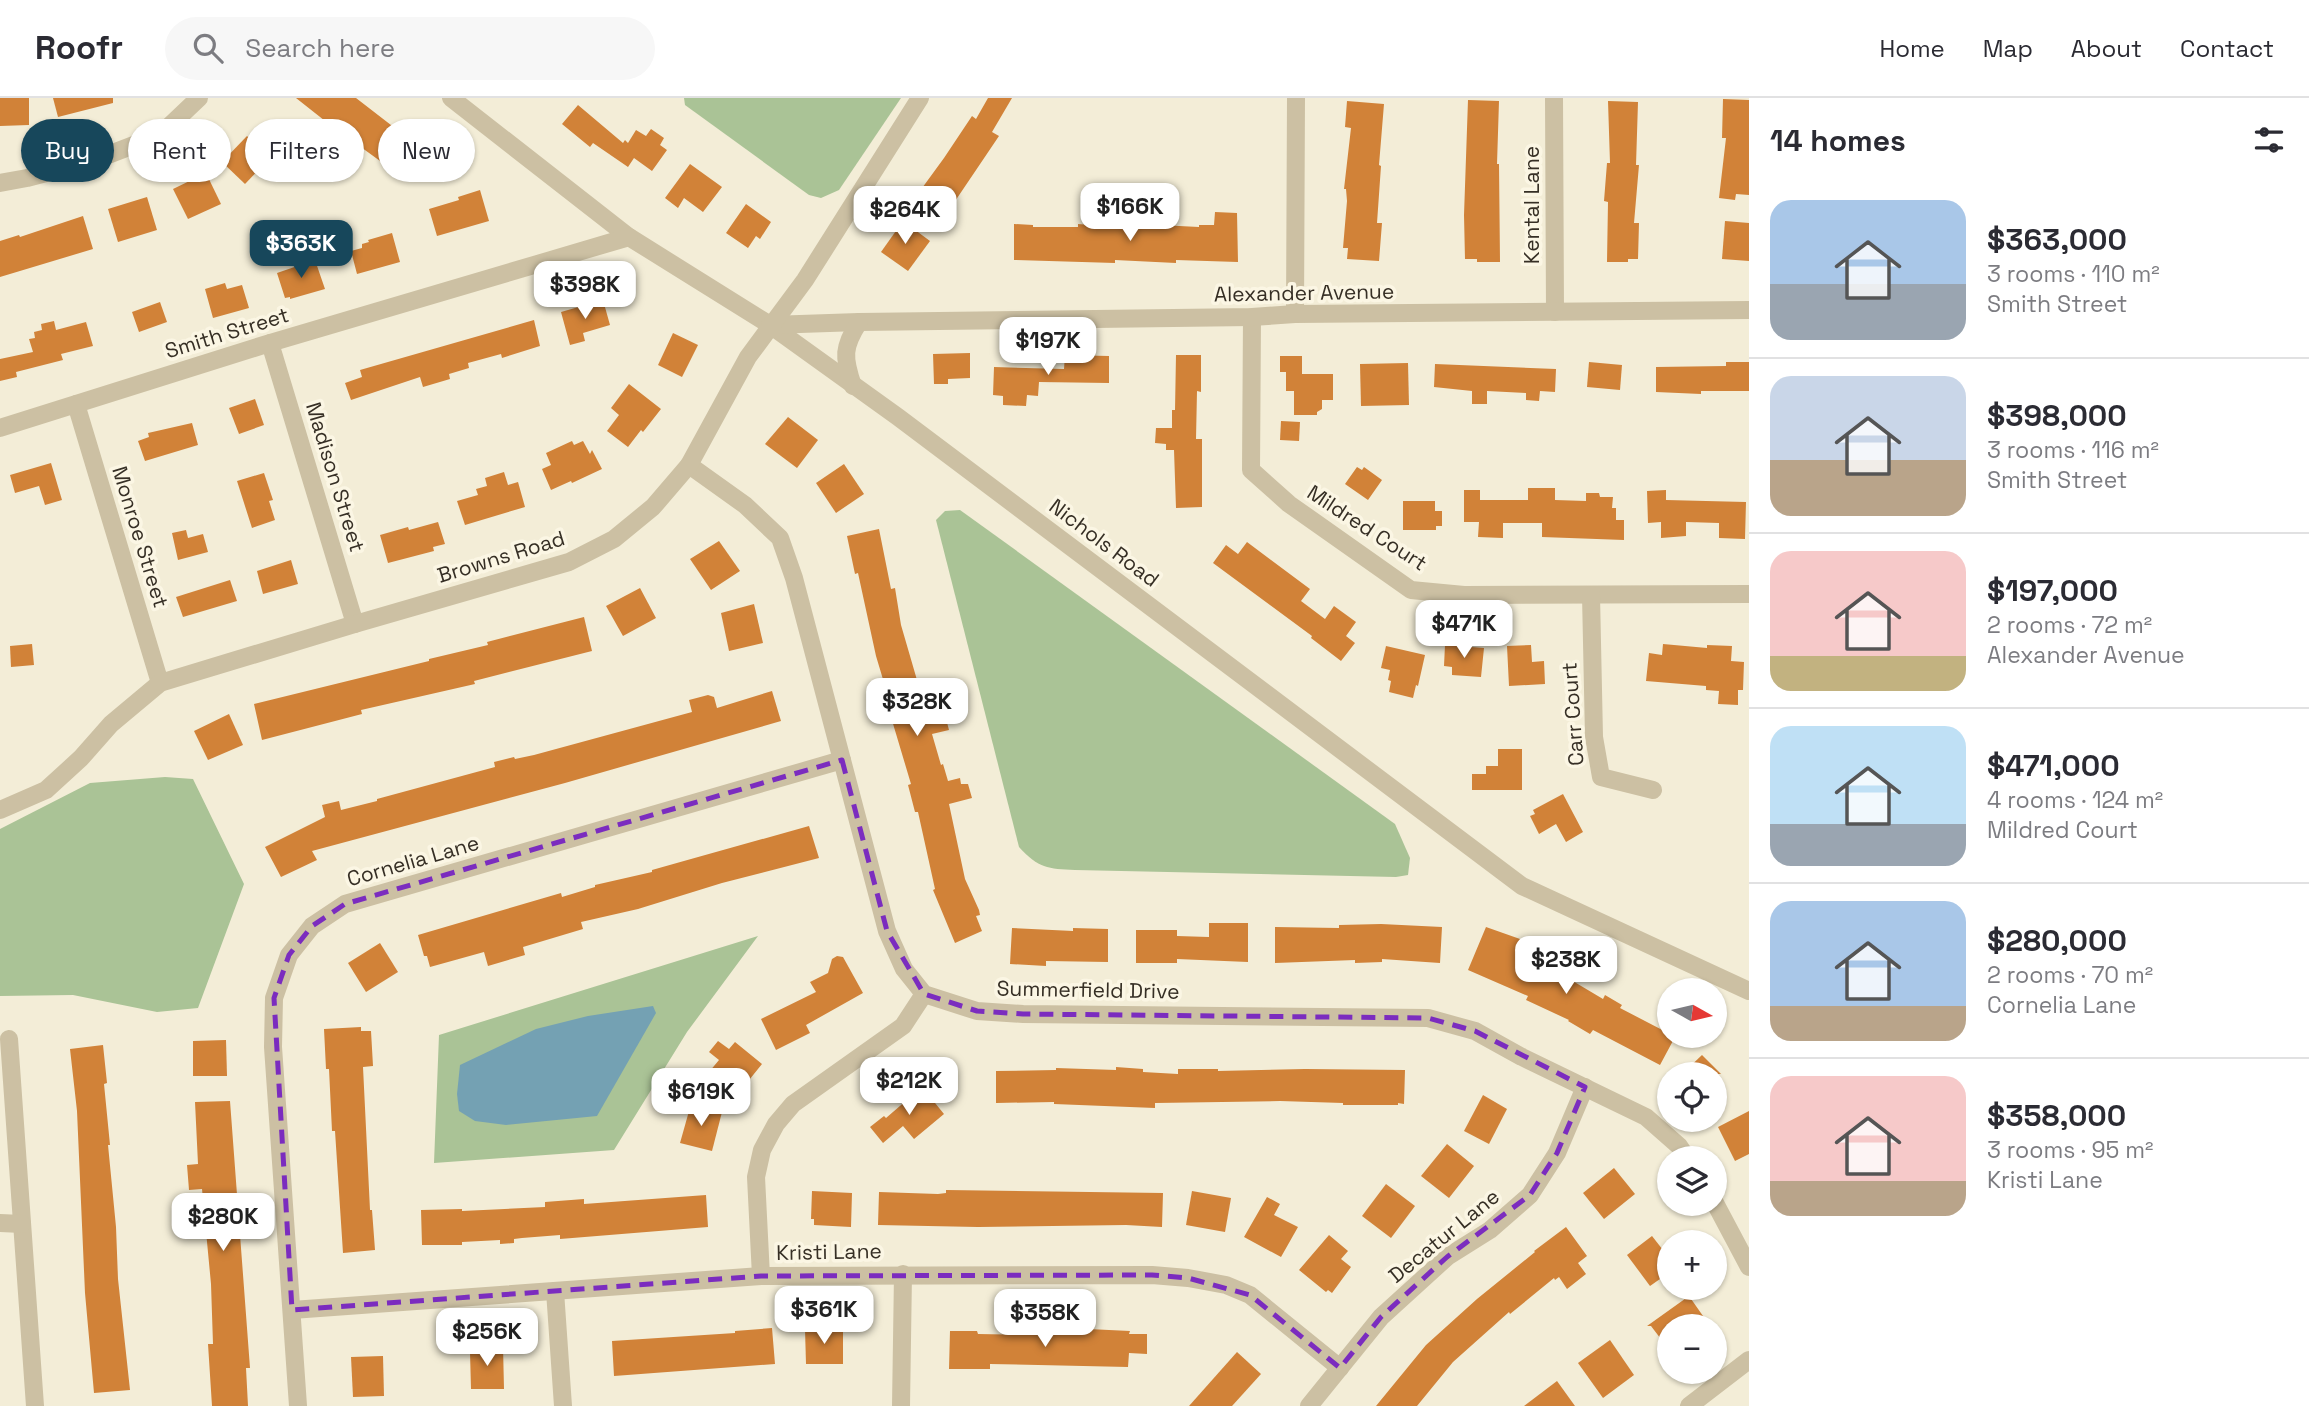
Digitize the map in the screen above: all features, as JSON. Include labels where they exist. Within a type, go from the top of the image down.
[{"type":"street","points":[[0,183],[92,161],[160,135],[199,98]]},
{"type":"street","name":"Nichols Road","points":[[452,98],[629,237],[771,325],[1370,769],[1522,886],[1749,991]]},
{"type":"street","name":"Browns Road","points":[[0,810],[46,790],[81,758],[111,724],[160,683],[569,562],[614,539],[653,508],[689,465],[748,357],[805,280],[920,98]]},
{"type":"street","points":[[1295,314],[1296,98]]},
{"type":"street","name":"Kental Lane","points":[[1554,98],[1555,312]]},
{"type":"street","name":"Smith Street","points":[[0,428],[270,343],[629,237]]},
{"type":"street","name":"Alexander Avenue","points":[[771,325],[859,321],[1252,317],[1295,314],[1749,310]]},
{"type":"street","name":"Mildred Court","points":[[1252,317],[1251,470],[1289,504],[1411,590],[1464,595],[1749,594]]},
{"type":"street","points":[[853,386],[845,359],[848,339],[859,321]]},
{"type":"street","name":"Madison Street","points":[[270,343],[355,624]]},
{"type":"street","name":"Monroe Street","points":[[76,404],[160,683]]},
{"type":"street","points":[[689,465],[746,506],[780,538],[794,578],[887,931],[904,969],[924,994],[903,1026],[870,1052],[829,1077],[793,1104],[776,1124],[762,1150],[756,1177],[761,1276]]},
{"type":"street","name":"Carr Court","points":[[1591,595],[1594,737],[1601,777],[1653,790]]},
{"type":"street","name":"Cornelia Lane","points":[[298,1406],[273,1047],[274,998],[289,955],[312,926],[345,904],[842,760]]},
{"type":"street","name":"Summerfield Drive","points":[[924,994],[977,1011],[1023,1014],[1428,1018],[1475,1031],[1522,1057],[1646,1117],[1679,1146]]},
{"type":"street","points":[[9,1039],[35,1406]]},
{"type":"street","name":"Decatur Lane","points":[[1309,1406],[1381,1317],[1447,1256],[1490,1230],[1530,1195],[1557,1153],[1586,1087]]},
{"type":"street","points":[[1722,1216],[1749,1266]]},
{"type":"street","points":[[0,1223],[22,1224]]},
{"type":"street","points":[[901,1406],[903,1274]]},
{"type":"street","name":"Kristi Lane","points":[[292,1310],[761,1276],[1152,1275],[1226,1285],[1250,1295],[1340,1368]]},
{"type":"street","points":[[555,1291],[563,1406]]},
{"type":"street","points":[[1689,1406],[1749,1360]]},
{"type":"highlighted area","points":[[842,760],[887,931],[924,994],[977,1011],[1023,1014],[1428,1018],[1475,1031],[1585,1087],[1557,1153],[1530,1195],[1447,1257],[1381,1317],[1340,1368],[1250,1295],[1188,1278],[1152,1275],[761,1276],[292,1310],[274,998],[289,955],[312,926],[345,904]]},
{"type":"green space","points":[[684,98],[901,98],[839,190],[821,198],[809,195],[685,105]]},
{"type":"green space","points":[[960,510],[1395,824],[1410,858],[1408,875],[1396,877],[1075,870],[1050,868],[1032,859],[1019,847],[936,520],[945,511]]},
{"type":"green space","points":[[165,777],[193,779],[244,884],[198,1008],[157,1012],[73,995],[0,996],[0,829],[90,783]]},
{"type":"green space","points":[[758,936],[687,1032],[614,1150],[434,1163],[439,1035]]},
{"type":"water","points":[[653,1006],[656,1013],[597,1116],[506,1125],[475,1121],[459,1111],[457,1094],[460,1065],[536,1029],[588,1016]]},
{"type":"building","points":[[0,98],[29,98],[29,119],[21,119],[21,125],[0,126]]},
{"type":"building","points":[[53,98],[113,98],[113,103],[58,117]]},
{"type":"building","points":[[296,98],[356,98],[383,119],[378,119],[378,160],[364,149],[364,119],[323,119]]},
{"type":"building","points":[[988,98],[1012,98],[992,132],[999,136],[945,216],[917,195],[972,116],[976,119]]},
{"type":"building","points":[[1723,99],[1749,100],[1749,195],[1736,194],[1735,200],[1719,198],[1726,138],[1722,138]]},
{"type":"building","points":[[1468,100],[1499,101],[1497,164],[1500,262],[1465,259]]},
{"type":"building","points":[[1347,101],[1384,104],[1377,223],[1382,223],[1379,261],[1347,259],[1348,248],[1343,248],[1347,201],[1344,189],[1351,128],[1345,127]]},
{"type":"building","points":[[1608,101],[1638,102],[1636,165],[1639,165],[1634,223],[1639,223],[1638,259],[1628,259],[1628,262],[1607,262],[1608,202],[1604,201],[1607,163],[1610,163]]},
{"type":"building","points":[[578,105],[623,143],[625,140],[628,143],[636,130],[646,136],[651,129],[664,138],[660,145],[667,150],[652,171],[634,158],[628,167],[593,143],[590,147],[562,124]]},
{"type":"building","points":[[245,138],[245,184],[231,171],[231,153]]},
{"type":"building","points":[[690,164],[722,187],[703,212],[684,198],[678,208],[665,198]]},
{"type":"building","points":[[187,182],[210,182],[221,204],[188,219],[173,189]]},
{"type":"building","points":[[480,190],[489,221],[437,236],[429,209]]},
{"type":"building","points":[[147,197],[157,230],[118,242],[108,209]]},
{"type":"building","points":[[746,204],[771,222],[760,239],[756,236],[748,248],[726,233]]},
{"type":"building","points":[[1215,212],[1237,213],[1238,262],[1014,260],[1014,224],[1033,227],[1078,227],[1078,224],[1139,229],[1139,224],[1199,227],[1214,225]]},
{"type":"building","points":[[83,216],[93,249],[0,277],[0,241]]},
{"type":"building","points":[[903,221],[930,241],[908,271],[881,252]]},
{"type":"building","points":[[1725,221],[1749,223],[1749,261],[1722,259]]},
{"type":"building","points":[[392,233],[400,262],[357,274],[351,251],[362,248],[362,244],[369,242],[368,240]]},
{"type":"building","points":[[315,260],[325,289],[285,298],[277,273]]},
{"type":"building","points":[[225,283],[227,289],[242,285],[249,308],[213,318],[205,289]]},
{"type":"building","points":[[603,300],[610,325],[583,333],[585,341],[570,345],[561,312]]},
{"type":"building","points":[[160,302],[167,322],[139,332],[132,312]]},
{"type":"building","points":[[534,320],[540,346],[502,358],[501,354],[468,363],[469,368],[449,374],[450,379],[423,387],[420,377],[351,400],[345,383],[362,377],[360,370]]},
{"type":"building","points":[[54,321],[56,330],[86,322],[93,346],[61,354],[63,360],[16,372],[17,377],[0,381],[0,359],[33,352],[29,339],[35,338],[34,332],[42,330],[41,324]]},
{"type":"building","points":[[673,333],[698,345],[682,377],[658,365]]},
{"type":"building","points":[[970,353],[970,378],[948,379],[948,384],[934,384],[933,354]]},
{"type":"building","points":[[1065,355],[1109,356],[1109,383],[1039,382],[1038,396],[1027,395],[1026,406],[1003,405],[1003,396],[993,395],[994,367],[1064,369]]},
{"type":"building","points":[[1176,355],[1201,355],[1201,392],[1197,391],[1196,439],[1202,439],[1202,507],[1176,508],[1174,450],[1166,450],[1166,444],[1155,443],[1156,428],[1172,428]]},
{"type":"building","points":[[1280,356],[1302,356],[1302,374],[1333,374],[1333,400],[1322,400],[1322,409],[1317,415],[1294,415],[1294,391],[1286,391],[1286,372],[1280,372]]},
{"type":"building","points":[[1589,362],[1622,365],[1620,390],[1587,387]]},
{"type":"building","points":[[1726,362],[1749,362],[1749,391],[1701,391],[1701,394],[1656,392],[1656,367],[1726,366]]},
{"type":"building","points":[[1408,363],[1409,405],[1361,406],[1360,364]]},
{"type":"building","points":[[1435,364],[1556,369],[1555,392],[1540,391],[1539,401],[1526,400],[1526,393],[1487,391],[1487,404],[1472,404],[1472,391],[1434,387]]},
{"type":"building","points":[[629,384],[661,409],[628,447],[607,431],[619,415],[611,408]]},
{"type":"building","points":[[255,399],[264,425],[239,434],[229,408]]},
{"type":"building","points":[[788,417],[818,440],[797,468],[765,444]]},
{"type":"building","points":[[1281,421],[1300,422],[1299,441],[1280,440]]},
{"type":"building","points":[[192,423],[198,445],[145,461],[138,441],[149,437],[148,433]]},
{"type":"building","points":[[572,441],[574,445],[583,441],[590,454],[592,450],[602,469],[551,490],[542,469],[551,465],[546,453]]},
{"type":"building","points":[[51,463],[62,500],[45,505],[39,486],[15,493],[10,475]]},
{"type":"building","points":[[844,464],[864,494],[836,513],[816,483]]},
{"type":"building","points":[[1357,467],[1362,470],[1364,467],[1382,480],[1368,500],[1345,484]]},
{"type":"building","points":[[504,472],[508,485],[518,482],[525,507],[465,525],[457,501],[478,495],[476,489],[487,486],[485,478]]},
{"type":"building","points":[[264,473],[273,500],[269,501],[275,520],[252,528],[237,481]]},
{"type":"building","points":[[1528,488],[1555,488],[1555,500],[1586,501],[1586,493],[1613,497],[1612,508],[1616,508],[1616,520],[1624,520],[1624,540],[1542,537],[1542,523],[1503,523],[1503,538],[1478,537],[1479,522],[1464,522],[1464,490],[1480,490],[1480,500],[1528,500]]},
{"type":"building","points":[[1666,490],[1666,500],[1746,502],[1745,539],[1719,538],[1719,523],[1686,522],[1686,536],[1661,538],[1661,522],[1648,523],[1647,491]]},
{"type":"building","points":[[1403,501],[1435,501],[1435,511],[1442,511],[1442,526],[1436,526],[1436,530],[1403,530]]},
{"type":"building","points":[[438,522],[445,544],[433,547],[434,551],[388,563],[380,535]]},
{"type":"building","points":[[879,529],[891,589],[895,588],[901,625],[926,711],[943,707],[949,730],[932,734],[941,765],[943,764],[948,781],[960,778],[961,784],[968,784],[972,798],[949,804],[965,879],[979,910],[980,915],[976,916],[982,931],[955,943],[933,890],[935,889],[918,812],[915,812],[908,785],[911,784],[891,717],[894,716],[876,656],[847,536]]},
{"type":"building","points":[[186,530],[188,538],[203,534],[208,552],[178,560],[172,533]]},
{"type":"building","points":[[719,541],[740,571],[711,590],[690,559]]},
{"type":"building","points":[[1247,542],[1310,589],[1301,601],[1325,619],[1334,606],[1356,622],[1346,636],[1355,643],[1341,661],[1311,638],[1312,636],[1213,563],[1226,545],[1238,554]]},
{"type":"building","points":[[291,560],[298,584],[263,594],[257,571]]},
{"type":"building","points":[[230,580],[237,601],[183,617],[176,597]]},
{"type":"building","points":[[640,588],[656,618],[623,636],[606,606]]},
{"type":"building","points":[[754,604],[763,643],[729,651],[721,613]]},
{"type":"building","points":[[584,617],[592,651],[474,681],[475,684],[361,710],[362,714],[262,740],[254,704],[429,661],[488,645],[487,642]]},
{"type":"building","points":[[32,644],[34,665],[11,667],[10,646]]},
{"type":"building","points":[[1663,644],[1707,648],[1707,645],[1732,646],[1731,661],[1744,662],[1743,690],[1738,690],[1738,705],[1718,704],[1719,691],[1706,690],[1706,686],[1646,681],[1649,653],[1662,655]]},
{"type":"building","points":[[1445,645],[1484,648],[1481,677],[1452,675],[1452,667],[1444,666]]},
{"type":"building","points":[[1531,645],[1532,662],[1544,661],[1545,684],[1509,686],[1507,646]]},
{"type":"building","points":[[1386,646],[1425,655],[1413,698],[1389,692],[1390,670],[1381,668]]},
{"type":"building","points":[[772,691],[781,721],[312,851],[317,860],[281,877],[265,847],[325,817],[322,805],[339,801],[341,810],[377,801],[495,767],[494,762],[534,755],[692,712],[689,700],[708,695],[714,697],[717,708]]},
{"type":"building","points":[[229,714],[243,745],[208,760],[194,731]]},
{"type":"building","points":[[1498,749],[1522,749],[1522,790],[1472,790],[1472,774],[1486,774],[1486,766],[1498,766]]},
{"type":"building","points":[[1563,794],[1583,832],[1566,842],[1556,824],[1539,834],[1530,816],[1535,814],[1533,810]]},
{"type":"building","points":[[809,826],[819,858],[722,883],[638,909],[581,922],[583,929],[523,947],[525,955],[488,966],[484,952],[430,967],[427,956],[424,956],[418,935],[561,893],[562,897],[595,885],[652,872]]},
{"type":"building","points":[[1209,923],[1248,923],[1248,962],[1177,959],[1177,963],[1136,963],[1136,930],[1177,930],[1177,936],[1209,937]]},
{"type":"building","points":[[1339,925],[1442,927],[1440,963],[1382,959],[1382,962],[1355,963],[1355,960],[1275,963],[1275,927],[1339,928]]},
{"type":"building","points":[[1486,927],[1520,939],[1515,951],[1553,969],[1556,962],[1570,968],[1566,977],[1603,999],[1605,995],[1622,1005],[1620,1008],[1657,1027],[1657,1048],[1669,1048],[1662,1062],[1657,1063],[1593,1030],[1590,1034],[1569,1020],[1526,1000],[1528,996],[1468,970]]},
{"type":"building","points":[[1012,928],[1073,931],[1073,928],[1108,929],[1108,962],[1046,961],[1046,966],[1010,964]]},
{"type":"building","points":[[380,943],[398,972],[366,992],[348,963]]},
{"type":"building","points":[[843,957],[863,993],[806,1025],[810,1033],[776,1050],[761,1019],[816,992],[810,982],[828,973],[832,959]]},
{"type":"building","points":[[361,1027],[361,1031],[371,1031],[373,1066],[363,1067],[370,1210],[375,1250],[343,1253],[335,1131],[332,1131],[324,1029]]},
{"type":"building","points":[[226,1040],[227,1076],[193,1076],[193,1041]]},
{"type":"building","points":[[718,1041],[729,1049],[735,1042],[762,1064],[737,1095],[709,1072],[719,1060],[709,1052]]},
{"type":"building","points":[[103,1045],[118,1279],[130,1390],[94,1393],[85,1293],[77,1111],[70,1049]]},
{"type":"building","points":[[1702,1055],[1709,1062],[1695,1062]]},
{"type":"building","points":[[1116,1067],[1178,1074],[1178,1069],[1405,1070],[1404,1104],[1343,1105],[1280,1101],[1155,1103],[1155,1108],[1054,1102],[996,1103],[996,1071],[1056,1068],[1116,1070]]},
{"type":"building","points":[[922,1087],[944,1114],[914,1139],[903,1126],[883,1143],[870,1127],[884,1116],[886,1118]]},
{"type":"building","points":[[1483,1095],[1507,1109],[1489,1144],[1464,1131]]},
{"type":"building","points":[[230,1101],[250,1368],[246,1368],[248,1406],[212,1406],[208,1344],[213,1344],[211,1284],[202,1189],[189,1190],[187,1165],[198,1164],[195,1102]]},
{"type":"building","points":[[691,1104],[722,1112],[712,1151],[680,1143]]},
{"type":"building","points":[[1749,1111],[1749,1154],[1735,1161],[1720,1132],[1727,1132],[1727,1122]]},
{"type":"building","points":[[1447,1144],[1474,1166],[1449,1198],[1421,1176]]},
{"type":"building","points":[[1614,1168],[1635,1194],[1604,1219],[1583,1193]]},
{"type":"building","points":[[1386,1184],[1415,1206],[1391,1238],[1362,1216]]},
{"type":"building","points":[[946,1190],[1163,1193],[1162,1227],[878,1225],[879,1192],[938,1194],[946,1193]]},
{"type":"building","points":[[812,1191],[852,1193],[851,1227],[814,1225],[814,1219],[811,1219]]},
{"type":"building","points":[[1192,1191],[1231,1198],[1225,1232],[1186,1225]]},
{"type":"building","points":[[706,1195],[708,1227],[560,1239],[560,1235],[522,1238],[514,1239],[514,1243],[500,1244],[500,1240],[462,1242],[462,1245],[422,1245],[421,1210],[545,1207],[545,1202],[584,1199],[584,1204]]},
{"type":"building","points":[[1267,1197],[1280,1204],[1274,1215],[1298,1227],[1281,1257],[1244,1237]]},
{"type":"building","points":[[1566,1227],[1587,1256],[1578,1263],[1586,1274],[1567,1289],[1559,1277],[1555,1280],[1554,1278],[1510,1314],[1509,1312],[1453,1362],[1417,1406],[1376,1406],[1426,1345],[1477,1299]]},
{"type":"building","points":[[1329,1235],[1348,1251],[1341,1259],[1351,1267],[1332,1293],[1328,1290],[1326,1292],[1299,1270]]},
{"type":"building","points":[[1652,1236],[1657,1242],[1657,1281],[1650,1286],[1627,1255]]},
{"type":"building","points":[[1683,1300],[1692,1300],[1702,1314],[1664,1314]]},
{"type":"building","points":[[1657,1319],[1657,1334],[1651,1326],[1647,1326]]},
{"type":"building","points":[[772,1328],[775,1364],[614,1376],[612,1341]]},
{"type":"building","points":[[805,1329],[843,1329],[843,1364],[806,1364]]},
{"type":"building","points":[[1088,1329],[1147,1334],[1147,1354],[1129,1353],[1128,1367],[990,1364],[990,1369],[949,1369],[950,1331],[1026,1335],[1026,1331]]},
{"type":"building","points":[[1610,1340],[1634,1375],[1603,1398],[1578,1363]]},
{"type":"building","points":[[503,1346],[504,1389],[471,1389],[470,1352],[478,1352],[478,1347]]},
{"type":"building","points":[[1237,1352],[1261,1374],[1232,1406],[1189,1406]]},
{"type":"building","points":[[383,1356],[384,1396],[353,1397],[351,1357]]},
{"type":"building","points":[[1557,1381],[1575,1406],[1524,1406]]}]
